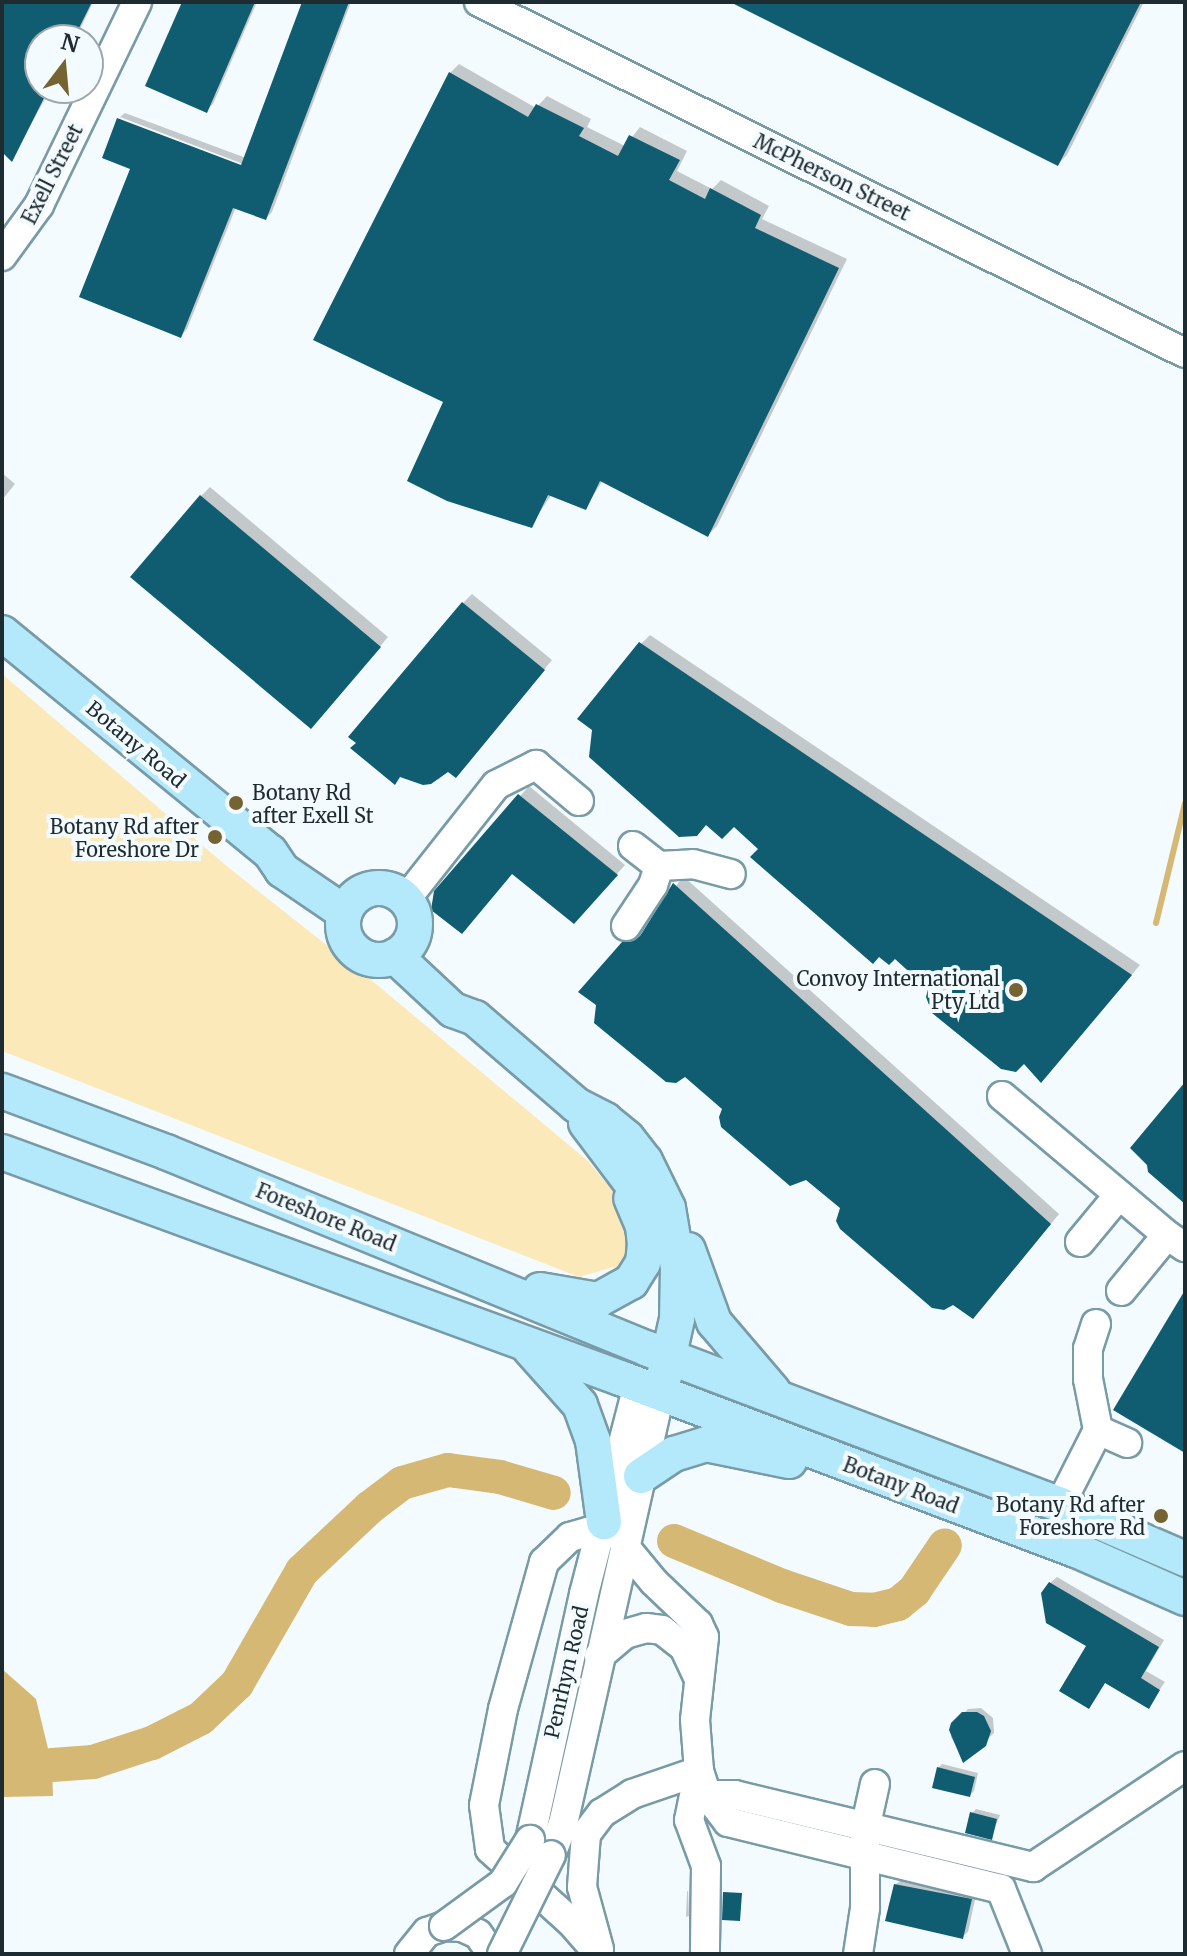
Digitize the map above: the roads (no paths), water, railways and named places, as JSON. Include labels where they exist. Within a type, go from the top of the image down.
[{"type":"main road","name":"Botany Road","points":[[2,633],[270,852],[282,870],[353,903]]},
{"type":"main road","points":[[384,888],[406,899],[415,919],[403,948],[372,959],[352,947],[345,936],[353,903],[384,888]]},
{"type":"main road","points":[[403,948],[428,963],[464,996],[475,1018],[576,1105],[605,1120],[627,1138],[657,1181],[683,1234],[714,1322],[779,1397]]},
{"type":"main road","name":"Foreshore Road","points":[[2,1091],[166,1152],[659,1353]]},
{"type":"main road","points":[[576,1105],[593,1137],[642,1197],[655,1246],[659,1353]]},
{"type":"main road","points":[[2,1152],[649,1389],[678,1296],[678,1268],[668,1208]]},
{"type":"main road","points":[[469,1276],[598,1300],[631,1282],[643,1263],[643,1226],[619,1168]]},
{"type":"main road","points":[[524,1343],[571,1391],[580,1405],[593,1441],[610,1535]]},
{"type":"main road","name":"Botany Road","points":[[659,1353],[1060,1505],[1185,1559]]},
{"type":"main road","name":"Botany Road","points":[[649,1389],[1074,1549],[1185,1598]]},
{"type":"main road","points":[[641,1476],[674,1454],[706,1444],[760,1453],[925,1495]]},
{"type":"street","name":"Exell Street","points":[[6,245],[39,205],[137,2]]},
{"type":"street","name":"McPherson Street","points":[[479,2],[1185,353]]},
{"type":"street","points":[[406,899],[496,785],[536,765],[579,801]]},
{"type":"street","points":[[633,846],[659,866],[693,864],[731,874]]},
{"type":"street","points":[[626,926],[653,885],[659,866]]},
{"type":"street","points":[[1002,1096],[1176,1241],[1121,1291]]},
{"type":"street","points":[[1080,1242],[1119,1195]]},
{"type":"street","points":[[1060,1505],[1098,1430],[1088,1379],[1088,1349],[1096,1324]]},
{"type":"street","name":"Penrhyn Road","points":[[502,1954],[540,1848],[584,1594],[641,1476],[649,1389]]},
{"type":"street","name":"Penrhyn Road","points":[[409,1954],[427,1932],[444,1926],[503,1883],[563,1824],[599,1656],[610,1535],[649,1389]]},
{"type":"street","points":[[1098,1430],[1127,1443]]},
{"type":"street","points":[[600,1954],[571,1922],[490,1849],[484,1805],[503,1709],[544,1562],[570,1537],[588,1532],[610,1535],[698,1624],[704,1650],[698,1677],[695,1720],[703,1783],[689,1820],[706,1866],[705,1954]]},
{"type":"street","points":[[599,1656],[625,1634],[646,1628],[662,1630],[684,1647],[698,1677]]},
{"type":"street","points":[[865,1843],[1033,1867],[1185,1766]]},
{"type":"street","points":[[600,1954],[582,1887],[586,1834],[602,1813],[632,1794],[703,1783],[1001,1889],[1027,1954]]},
{"type":"street","points":[[858,1954],[865,1908],[865,1843],[875,1784]]},
{"type":"street","points":[[444,1926],[462,1927],[478,1934],[492,1954]]},
{"type":"waterway","points":[[1156,923],[1185,803]]},
{"type":"waterway","points":[[52,1765],[93,1762],[152,1743],[201,1718],[237,1684],[302,1571],[369,1508],[402,1483],[448,1470],[500,1477],[554,1493]]},
{"type":"waterway","points":[[674,1541],[782,1586],[851,1609],[874,1610],[898,1604],[914,1591],[945,1545]]},
{"type":"place","name":"Botany Rd after Exell St","points":[[236,803]]},
{"type":"place","name":"Botany Rd after Foreshore Dr","points":[[215,837]]},
{"type":"place","name":"Convoy International Pty Ltd","points":[[1016,990]]},
{"type":"place","name":"Botany Rd after Foreshore Rd","points":[[1161,1516]]}]
